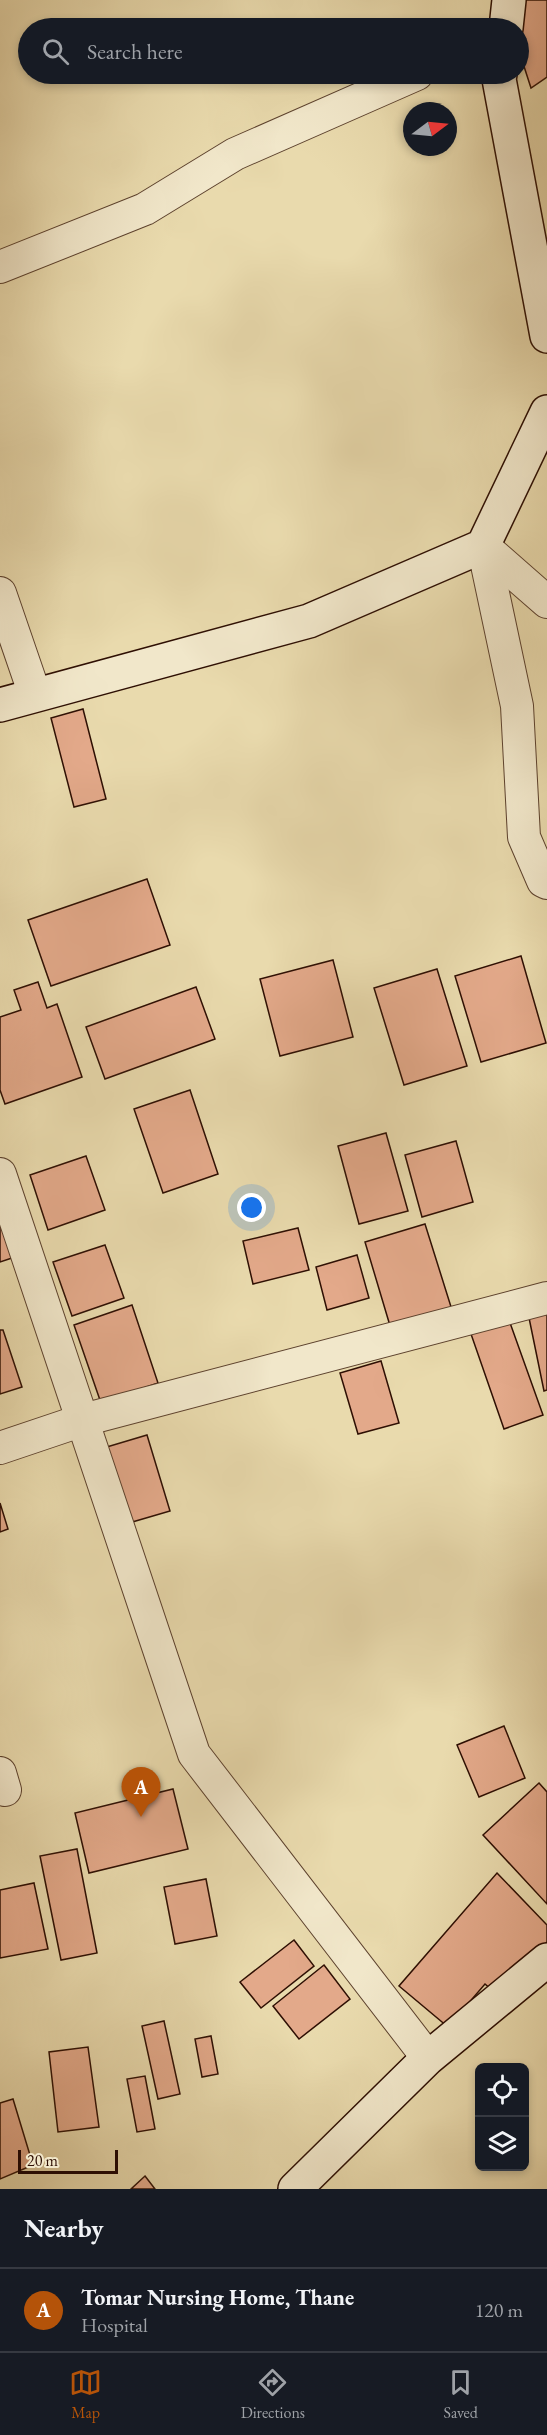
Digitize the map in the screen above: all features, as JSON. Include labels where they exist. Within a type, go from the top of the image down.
[{"type":"street","points":[[507,18],[509,0]]},
{"type":"street","points":[[0,267],[145,209],[235,154],[394,84]]},
{"type":"street","points":[[500,84],[547,336]]},
{"type":"street","points":[[547,411],[483,546],[517,706],[524,837],[543,881],[547,883]]},
{"type":"street","points":[[483,546],[547,602]]},
{"type":"street","points":[[0,705],[309,621],[483,546]]},
{"type":"street","points":[[0,593],[35,695]]},
{"type":"street","points":[[0,1174],[194,1754],[428,2058]]},
{"type":"street","points":[[0,1448],[82,1420],[547,1298]]},
{"type":"street","points":[[295,2189],[428,2058],[547,1960]]},
{"type":"building","points":[[523,0],[547,0],[547,77],[531,88],[529,82],[529,18],[518,18],[517,3]]},
{"type":"building","points":[[83,709],[106,799],[74,807],[51,718]]},
{"type":"building","points":[[147,879],[170,945],[51,986],[28,920]]},
{"type":"building","points":[[521,956],[546,1043],[481,1062],[455,976]]},
{"type":"building","points":[[333,960],[353,1037],[280,1056],[260,979]]},
{"type":"building","points":[[437,969],[467,1066],[404,1085],[374,988]]},
{"type":"building","points":[[38,982],[47,1008],[57,1004],[82,1077],[5,1104],[0,1090],[0,1017],[21,1010],[14,990]]},
{"type":"building","points":[[196,987],[215,1039],[105,1079],[86,1027]]},
{"type":"building","points":[[190,1090],[218,1174],[163,1193],[134,1109]]},
{"type":"building","points":[[386,1133],[408,1211],[359,1224],[338,1146]]},
{"type":"building","points":[[456,1141],[473,1202],[422,1217],[405,1155]]},
{"type":"building","points":[[86,1156],[105,1210],[48,1230],[30,1175]]},
{"type":"building","points":[[0,1223],[12,1258],[0,1262]]},
{"type":"building","points":[[425,1224],[452,1310],[391,1329],[365,1242]]},
{"type":"building","points":[[298,1228],[309,1270],[253,1284],[243,1241]]},
{"type":"building","points":[[105,1245],[124,1298],[72,1316],[53,1262]]},
{"type":"building","points":[[357,1255],[369,1298],[327,1310],[316,1267]]},
{"type":"building","points":[[547,1304],[547,1390],[544,1391],[527,1308]]},
{"type":"building","points":[[132,1305],[158,1383],[101,1403],[74,1325]]},
{"type":"building","points":[[509,1320],[543,1415],[504,1429],[471,1334]]},
{"type":"building","points":[[0,1330],[3,1330],[22,1387],[0,1394]]},
{"type":"building","points":[[381,1361],[399,1423],[358,1434],[340,1373]]},
{"type":"building","points":[[147,1435],[170,1511],[122,1525],[100,1449]]},
{"type":"building","points":[[0,1503],[8,1529],[0,1532]]},
{"type":"building","points":[[504,1726],[525,1778],[479,1797],[457,1745]]},
{"type":"building","points":[[539,1783],[547,1792],[547,1904],[483,1835]]},
{"type":"building","points":[[173,1789],[188,1849],[89,1873],[75,1813]]},
{"type":"building","points":[[77,1849],[97,1953],[61,1960],[40,1856]]},
{"type":"building","points":[[497,1873],[547,1925],[547,1942],[499,1996],[485,1984],[448,2027],[399,1986]]},
{"type":"building","points":[[206,1879],[217,1936],[175,1944],[164,1887]]},
{"type":"building","points":[[34,1883],[48,1949],[0,1958],[0,1890]]},
{"type":"building","points":[[294,1940],[314,1966],[261,2008],[240,1982]]},
{"type":"building","points":[[324,1965],[350,1999],[299,2039],[273,2006]]},
{"type":"building","points":[[164,2021],[180,2094],[158,2099],[142,2026]]},
{"type":"building","points":[[211,2036],[218,2074],[202,2077],[195,2039]]},
{"type":"building","points":[[88,2047],[99,2127],[58,2132],[49,2052]]},
{"type":"building","points":[[145,2076],[155,2129],[137,2132],[127,2079]]},
{"type":"building","points":[[13,2099],[33,2165],[0,2179],[0,2103]]},
{"type":"building","points":[[145,2176],[155,2189],[131,2189]]},
{"type":"place","name":"Tomar Nursing Home, Thane","points":[[141,1817]]}]
